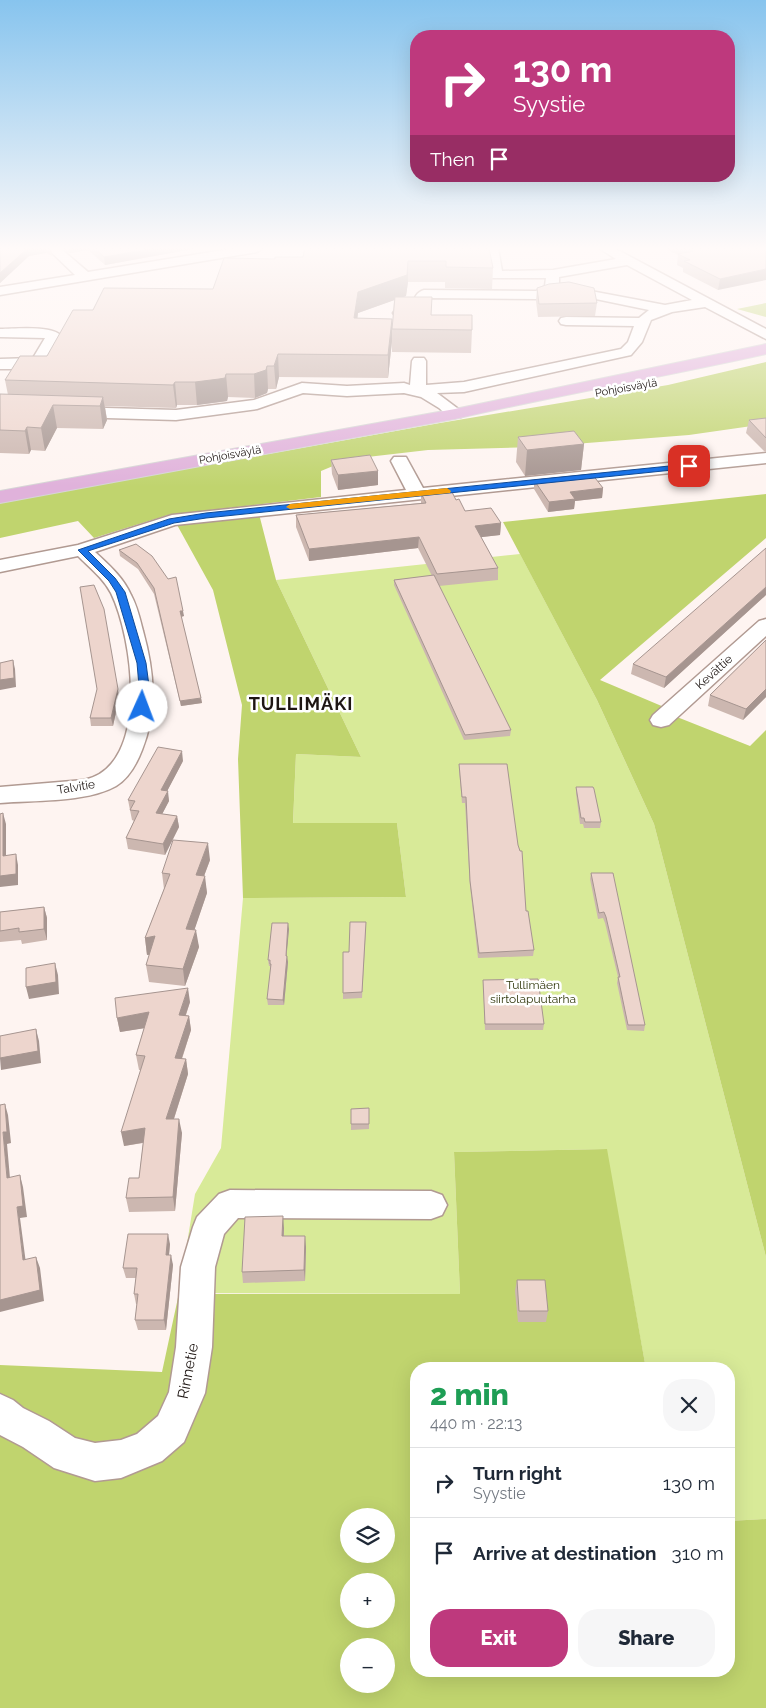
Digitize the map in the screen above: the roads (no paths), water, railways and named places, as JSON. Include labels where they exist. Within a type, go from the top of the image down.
[{"type":"main road","name":"Pohjoisväylä","points":[[455,414],[510,401],[668,371],[766,348]]},
{"type":"main road","name":"Pohjoisväylä","points":[[1,497],[455,414],[615,391],[682,378],[766,358]]},
{"type":"street","points":[[55,412],[228,415],[302,388],[348,391],[464,387],[633,347],[640,328]]},
{"type":"street","points":[[755,328],[766,334]]},
{"type":"street","points":[[0,333],[49,334],[54,336],[38,362],[3,372]]},
{"type":"street","points":[[418,390],[419,361]]},
{"type":"street","points":[[418,390],[440,401],[455,414]]},
{"type":"street","points":[[0,566],[82,550],[172,520],[766,458]]},
{"type":"street","points":[[400,461],[417,494]]},
{"type":"street","name":"Talvitie","points":[[0,795],[78,788],[106,782],[124,765],[138,732],[144,686],[141,663],[128,612],[121,592],[112,579],[82,550]]},
{"type":"street","name":"Kevättie","points":[[661,720],[766,625]]},
{"type":"street","name":"Rinnetie","points":[[0,1412],[10,1421],[36,1434],[68,1455],[95,1462],[120,1459],[149,1448],[170,1429],[187,1393],[194,1347],[198,1297],[198,1266],[208,1227],[230,1204],[432,1205]]},
{"type":"district","name":"TULLIMÄKI","points":[[301,703]]},
{"type":"park label","name":"Tullimäen siirtolapuutarha","points":[[533,992]]}]
